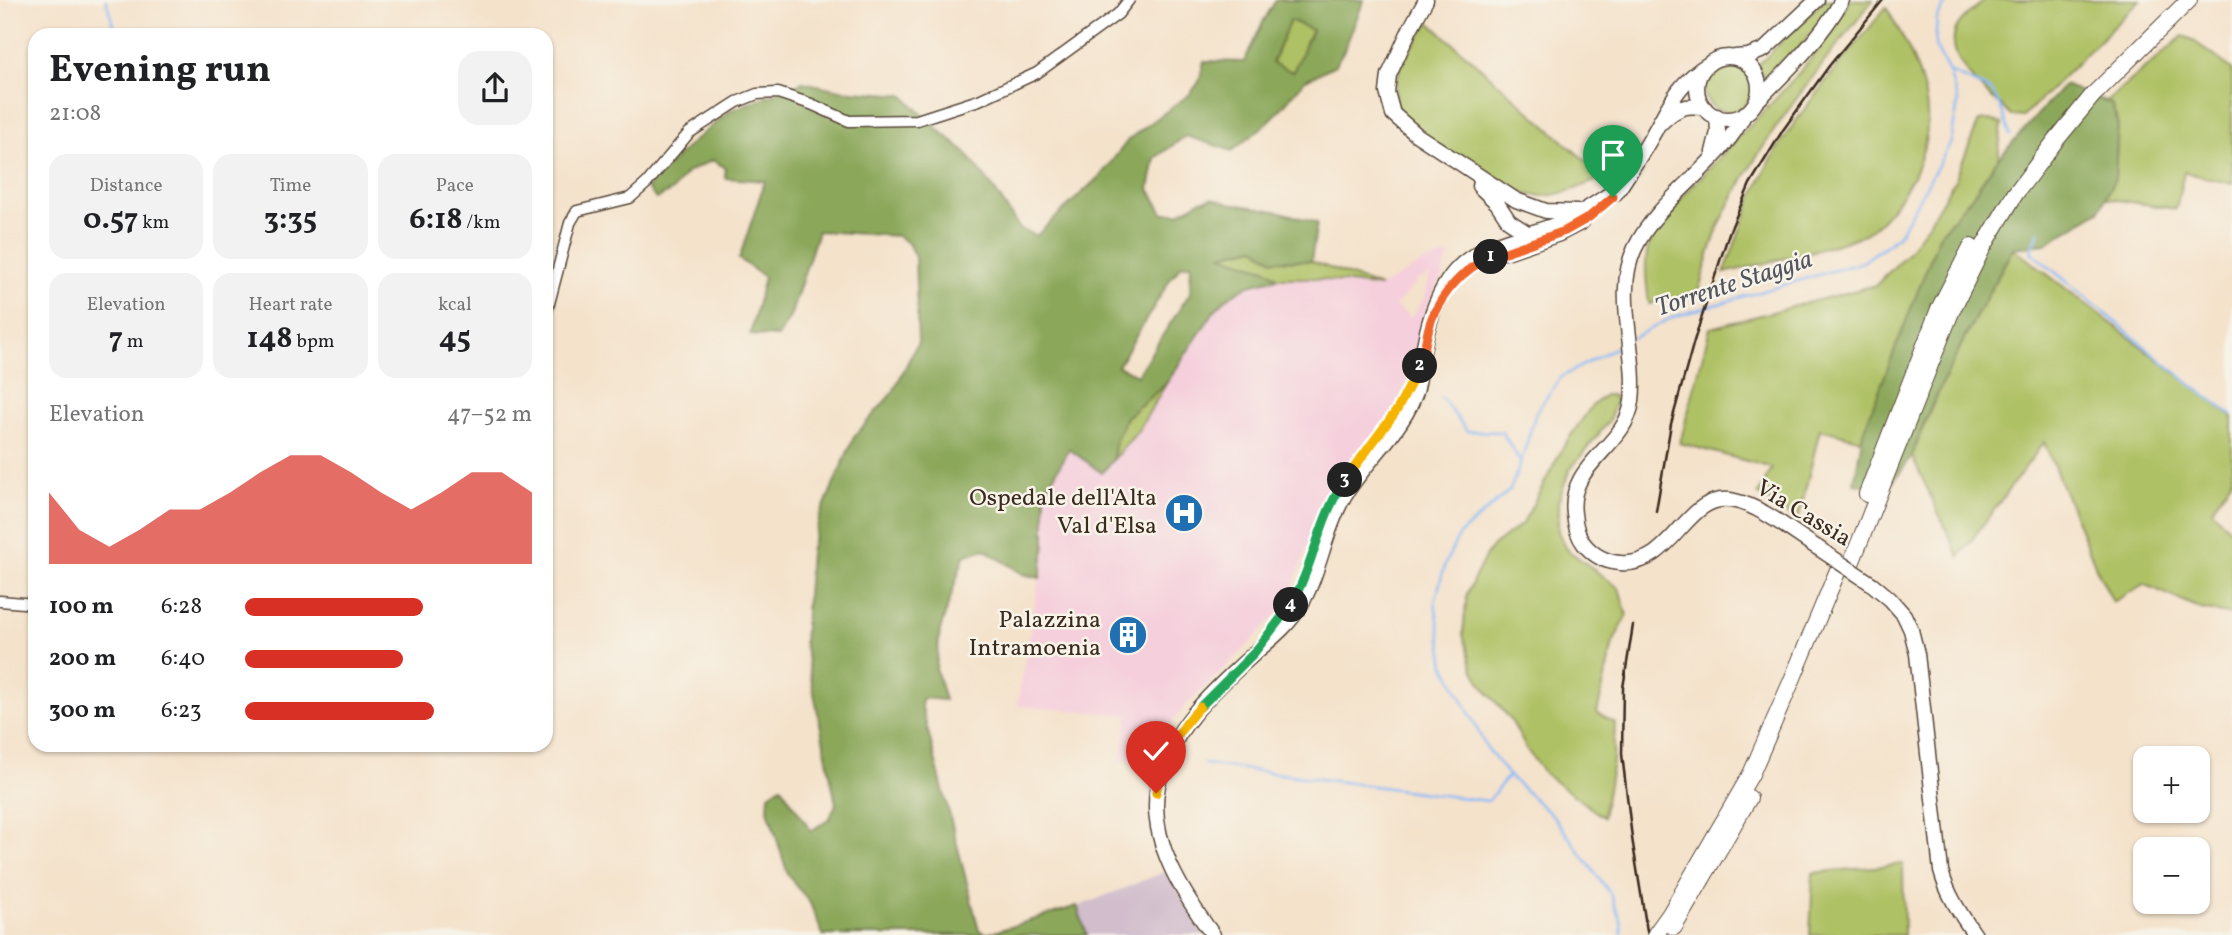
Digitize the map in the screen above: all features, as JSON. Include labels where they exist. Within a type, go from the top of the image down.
[{"type":"highway","points":[[1845,565],[1939,309],[1972,247],[2006,191],[2078,99],[2174,0]]},
{"type":"highway","points":[[1669,935],[1675,917],[1759,779],[1945,325],[1982,249],[2015,194],[2093,95],[2189,0]]},
{"type":"highway","points":[[1655,935],[1675,917]]},
{"type":"main road","points":[[1426,0],[1389,75],[1387,92],[1393,114],[1406,134],[1489,194],[1506,218],[1528,234]]},
{"type":"main road","points":[[1433,315],[1454,285],[1477,263],[1559,234],[1619,188],[1659,125],[1665,109],[1688,78],[1717,59],[1754,55],[1768,48],[1817,0]]},
{"type":"main road","name":"Via Cassia","points":[[1842,0],[1783,75],[1750,108],[1711,158],[1659,214],[1637,245],[1629,261],[1631,408],[1620,431],[1582,473],[1574,492],[1575,523],[1579,537],[1589,550],[1604,559],[1618,563],[1634,563],[1657,553],[1667,545],[1704,505],[1733,500],[1754,507],[1818,548],[1872,584],[1899,608],[1911,630],[1921,678],[1942,876],[1958,911],[1975,935]]},
{"type":"main road","points":[[1659,125],[1679,108],[1690,106],[1736,117],[1750,108],[1759,83],[1750,66],[1734,57]]},
{"type":"main road","points":[[1710,63],[1703,70],[1698,89],[1711,112],[1717,138],[1711,158]]},
{"type":"main road","points":[[1393,114],[1417,135],[1519,202],[1580,218]]},
{"type":"main road","points":[[1501,243],[1506,218]]},
{"type":"main road","points":[[1213,935],[1171,868],[1158,822],[1156,793],[1165,760],[1179,732],[1254,653],[1287,624],[1301,605],[1340,504],[1411,405],[1419,384],[1421,364],[1439,295],[1457,269],[1478,253],[1501,243],[1580,218]]},
{"type":"main road","points":[[1254,653],[1279,623],[1296,596],[1331,503],[1353,468],[1400,405],[1421,364]]},
{"type":"street","points":[[553,287],[570,223],[577,211],[630,198],[647,183],[689,133],[737,102],[757,94],[778,93],[849,121],[917,120],[979,100],[1037,73],[1118,14],[1129,0]]},
{"type":"street","points":[[0,601],[28,603]]},
{"type":"shaded area","name":"Ospedale dell'Alta Val d'Elsa","points":[[1449,255],[1440,282],[1428,304],[1399,399],[1390,415],[1338,483],[1312,535],[1291,591],[1280,610],[1186,705],[1173,721],[1157,751],[1120,762],[1128,715],[1017,706],[1045,546],[1045,492],[1069,449],[1102,472],[1138,431],[1209,318],[1226,299],[1249,285],[1293,277],[1380,287],[1422,263]],"holes":[[[1430,275],[1424,298],[1411,318],[1395,306],[1416,283],[1414,281]]]},
{"type":"shaded area","points":[[1167,871],[1204,935],[1087,935],[1077,907]]},
{"type":"green space","points":[[1276,0],[1364,0],[1344,50],[1335,65],[1304,81],[1264,126],[1232,151],[1186,136],[1155,158],[1149,189],[1163,213],[1179,213],[1200,201],[1213,198],[1281,212],[1317,223],[1311,261],[1273,260],[1255,247],[1221,255],[1268,270],[1278,278],[1249,285],[1226,299],[1215,310],[1166,384],[1126,417],[1116,439],[1113,460],[1102,473],[1069,449],[1045,492],[1045,546],[1040,578],[1023,574],[984,549],[964,556],[940,630],[936,669],[945,700],[923,698],[921,704],[979,930],[987,934],[1077,906],[1087,935],[823,935],[810,903],[788,875],[768,810],[769,794],[781,786],[811,831],[830,818],[836,804],[804,643],[810,552],[820,516],[854,437],[893,392],[918,342],[915,257],[908,243],[898,236],[818,231],[790,317],[778,337],[750,335],[764,277],[739,259],[765,181],[725,178],[725,167],[712,160],[686,173],[673,190],[656,199],[647,188],[689,145],[731,110],[803,82],[840,90],[903,95],[966,153],[1020,229],[1036,236],[1101,175],[1129,139],[1190,94],[1199,82],[1204,61],[1244,62]],"holes":[[[1290,20],[1312,30],[1293,72],[1272,63]],[[1191,264],[1190,293],[1137,375],[1118,366],[1171,278],[1181,266]]]},
{"type":"green space","points":[[1824,0],[1835,0],[1823,21],[1766,84],[1758,65]]},
{"type":"green space","points":[[1850,0],[1873,0],[1789,108],[1751,166],[1719,226],[1698,292],[1649,304],[1646,260],[1653,236],[1690,189],[1802,69],[1836,24]]},
{"type":"green space","points":[[1986,0],[2140,0],[2023,117],[2012,116],[1981,88],[1961,64],[1955,52],[1957,27],[1966,15]]},
{"type":"green space","points":[[1886,7],[1911,55],[1926,100],[1924,146],[1916,170],[1901,196],[1880,222],[1858,237],[1724,273],[1753,197],[1775,153],[1814,97]]},
{"type":"green space","points":[[1290,20],[1312,29],[1293,73],[1272,63]]},
{"type":"green space","points":[[1429,22],[1598,172],[1623,168],[1573,190],[1552,195],[1533,195],[1502,185],[1426,137],[1399,109],[1396,89],[1397,78],[1405,58]]},
{"type":"green space","points":[[2183,36],[2232,69],[2232,184],[2184,172],[2176,209],[2105,198],[2115,178],[2118,123],[2111,104],[2106,102]]},
{"type":"green space","points":[[1728,64],[1745,71],[1752,88],[1745,105],[1728,112],[1711,105],[1704,88],[1711,71]]},
{"type":"green space","points":[[2064,85],[2111,104],[2118,123],[2115,178],[2099,211],[2045,244],[2013,248],[1926,417],[1912,456],[1889,487],[1854,484],[1863,432],[1940,234],[1970,199],[1998,159]]},
{"type":"green space","points":[[1979,121],[2002,123],[1998,159],[1970,199],[1940,234],[1862,440],[1820,429],[1798,521],[1758,494],[1772,468],[1680,443],[1710,328],[1876,285],[1905,256],[1928,224],[1955,180]]},
{"type":"green space","points":[[1255,247],[1273,260],[1311,261],[1380,287],[1312,278],[1278,278],[1267,270],[1219,256]]},
{"type":"green space","points":[[2013,248],[2232,416],[2232,479],[2212,510],[2232,532],[2232,615],[2201,609],[2144,584],[2113,602],[2044,442],[1959,557],[1912,456],[1946,376]]},
{"type":"green space","points":[[1166,384],[1138,431],[1113,460],[1116,439],[1126,417]]},
{"type":"green space","points":[[1605,395],[1612,395],[1616,401],[1609,421],[1569,471],[1558,502],[1558,531],[1565,548],[1619,588],[1627,615],[1613,643],[1597,713],[1615,723],[1613,762],[1603,817],[1545,774],[1527,750],[1511,720],[1484,688],[1473,669],[1463,634],[1467,593],[1485,557],[1493,546],[1523,523],[1565,444],[1591,407]]},
{"type":"green space","points":[[1903,864],[1904,935],[1810,935],[1813,873]]},
{"type":"waterway","points":[[106,0],[114,28]]},
{"type":"waterway","name":"Torrente Staggia","points":[[1633,338],[1673,317],[1863,262],[1898,236],[1951,142],[1958,102],[1949,72],[1935,46],[1937,18],[1948,0]]},
{"type":"waterway","points":[[1949,72],[1992,91],[2010,135]]},
{"type":"waterway","points":[[2039,231],[2031,252],[2194,387],[2232,415]]},
{"type":"waterway","name":"Torrente Staggia","points":[[1622,935],[1621,922],[1610,893],[1554,817],[1508,775],[1486,747],[1445,665],[1435,602],[1445,564],[1459,535],[1510,490],[1536,412],[1561,377],[1624,343]]},
{"type":"waterway","points":[[1441,397],[1467,431],[1502,432],[1520,461]]},
{"type":"waterway","points":[[1204,764],[1488,801],[1508,776]]},
{"type":"railway","points":[[1656,511],[1671,424],[1694,341],[1729,233],[1750,184],[1783,130],[1829,66],[1883,0]]},
{"type":"railway","points":[[1633,625],[1623,688],[1622,754],[1647,931]]},
{"type":"place","name":"Ospedale dell'Alta Val d'Elsa","points":[[1184,513]]},
{"type":"place","name":"Palazzina Intramoenia","points":[[1128,635]]},
{"type":"route","points":[[1156,793],[1165,760],[1179,732],[1254,653],[1293,601],[1328,508],[1358,461],[1406,396],[1421,364],[1433,315],[1448,292],[1465,272],[1477,263],[1565,231],[1588,218],[1613,197]]}]
